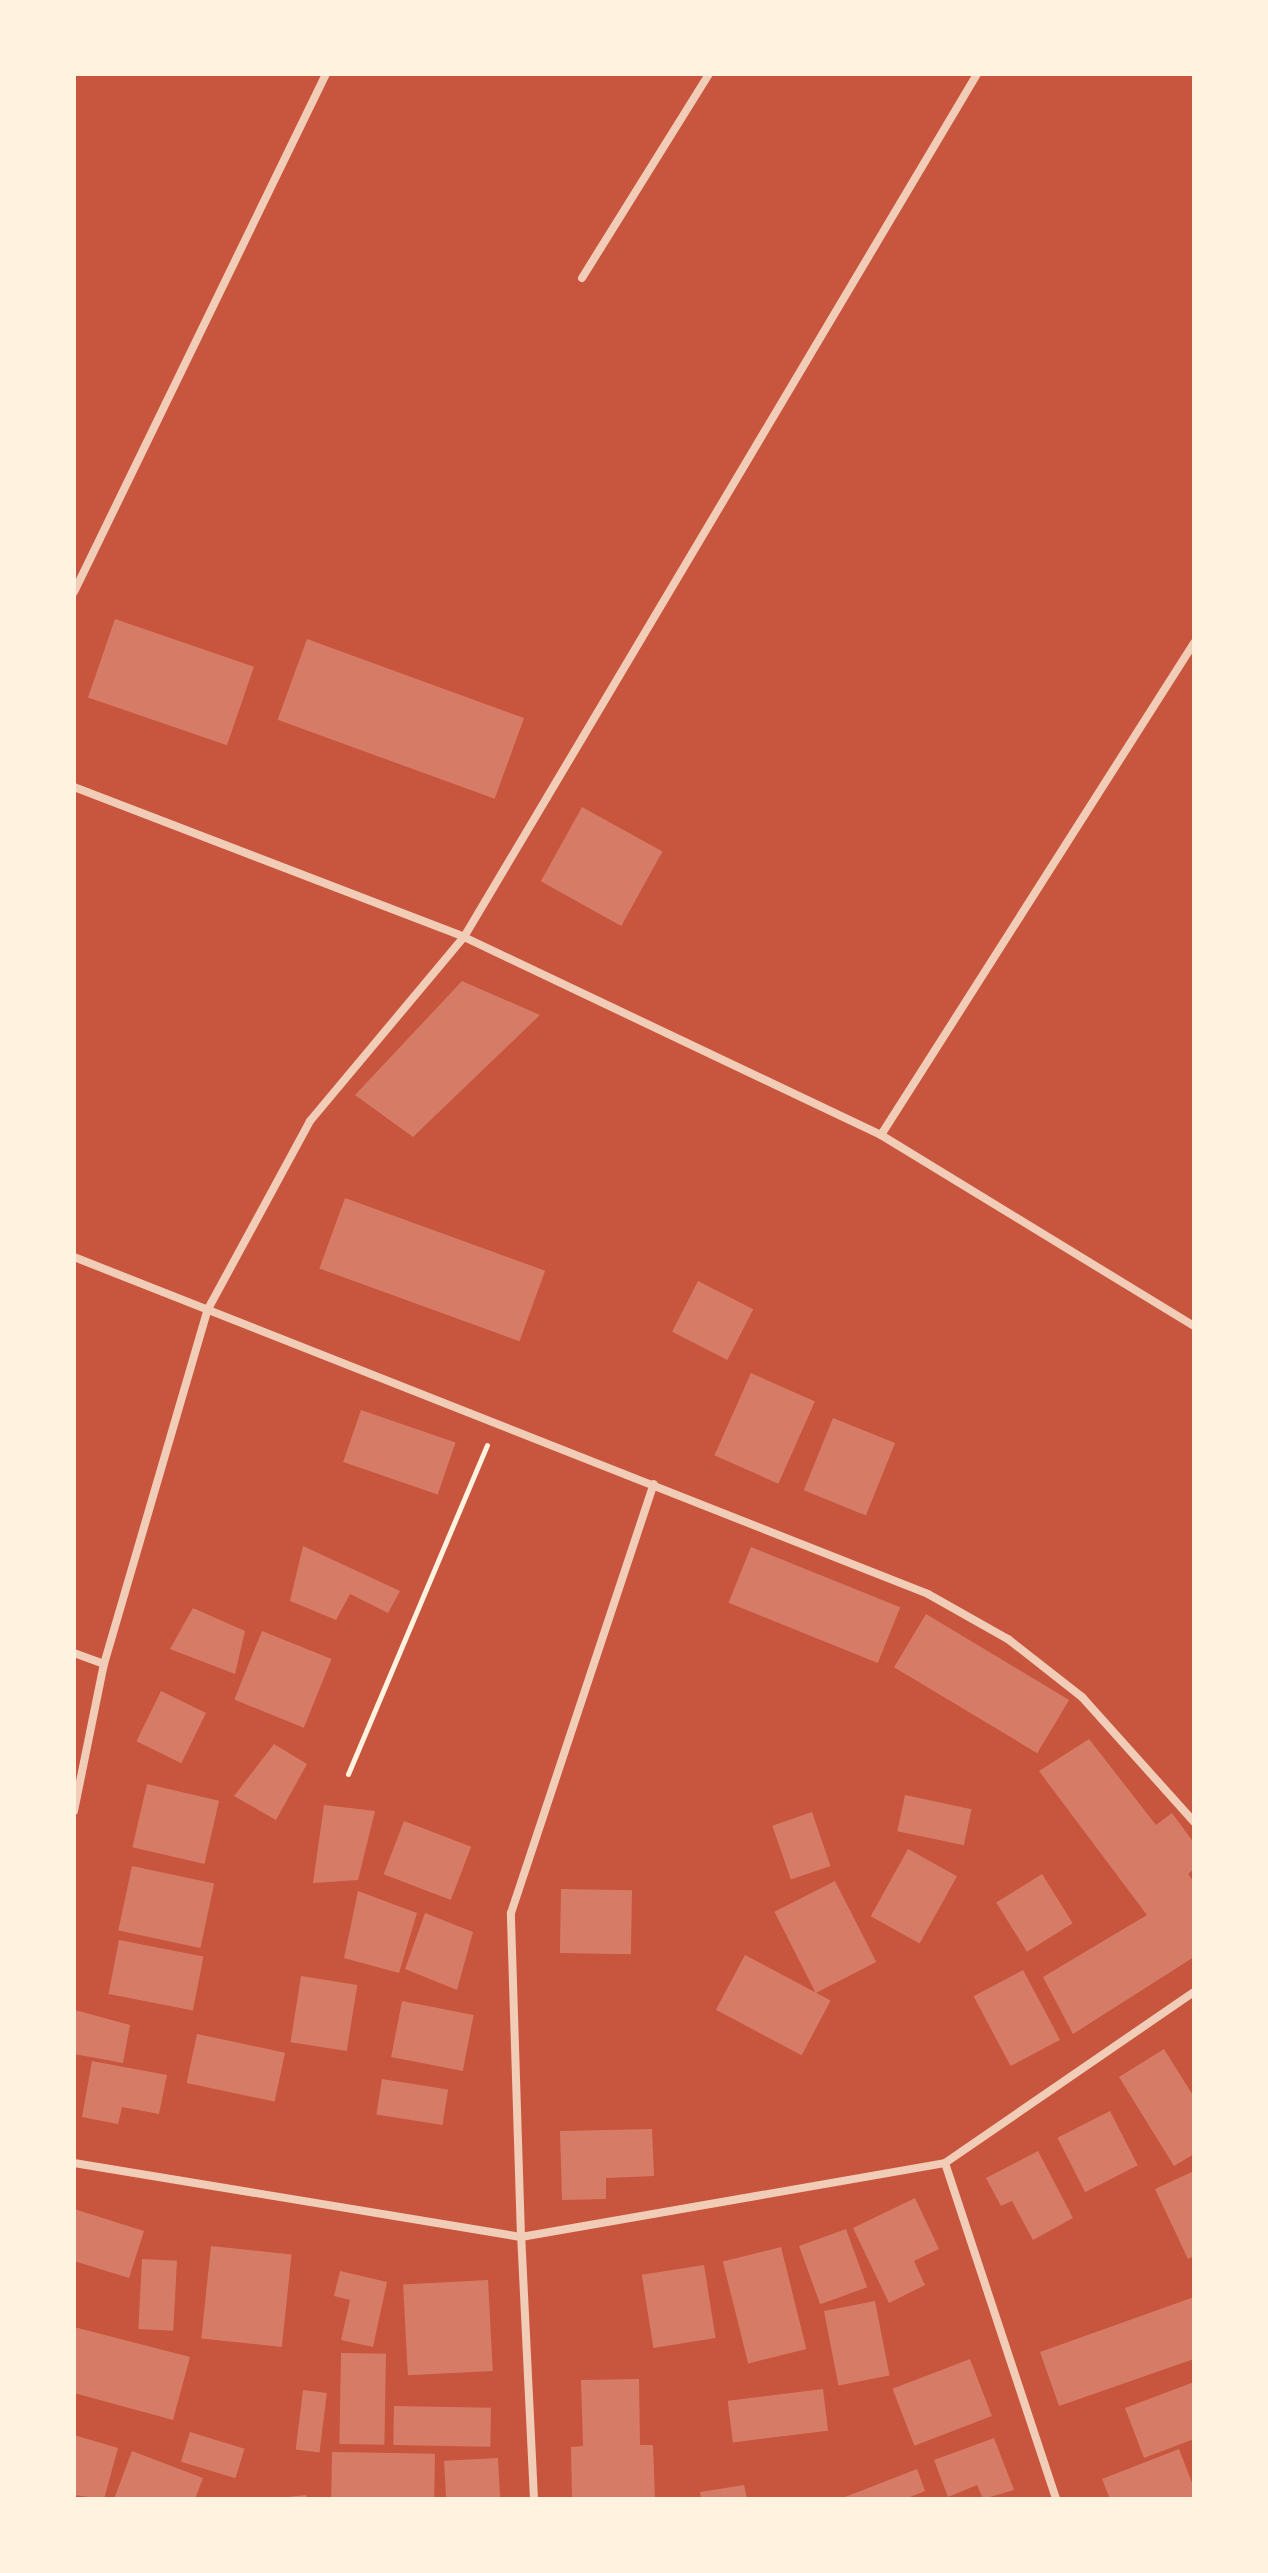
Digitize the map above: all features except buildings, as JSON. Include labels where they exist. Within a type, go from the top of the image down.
[{"type":"street","points":[[74,592],[326,74]]},
{"type":"street","points":[[582,278],[709,74]]},
{"type":"street","points":[[74,1811],[104,1664],[208,1309],[310,1121],[464,937],[977,74]]},
{"type":"street","points":[[881,1135],[1194,643]]},
{"type":"street","points":[[74,787],[464,937],[881,1135],[1194,1326]]},
{"type":"street","points":[[74,1257],[928,1594],[1008,1639],[1082,1697],[1194,1822]]},
{"type":"street","points":[[534,2499],[521,2237],[511,1913],[654,1484]]},
{"type":"street","points":[[74,1653],[104,1664]]},
{"type":"street","points":[[74,2163],[521,2237],[945,2163],[1194,1992]]},
{"type":"street","points":[[945,2163],[1056,2499]]},
{"type":"path","points":[[348,1774],[497,1422]]}]
